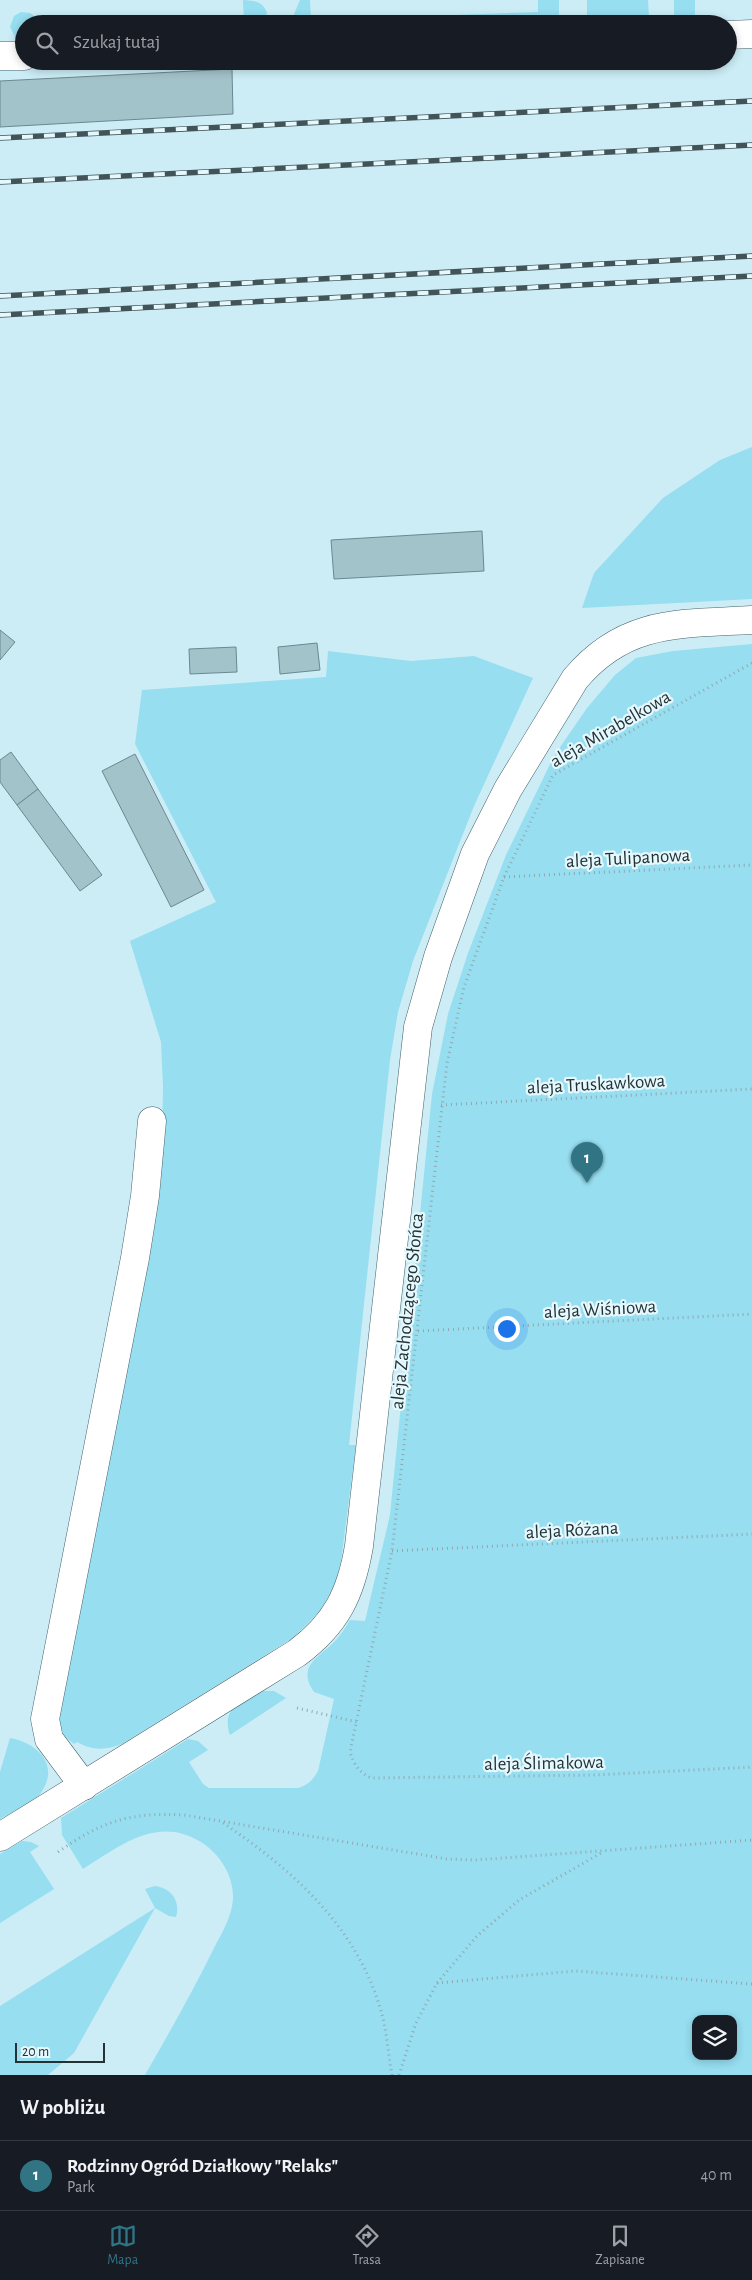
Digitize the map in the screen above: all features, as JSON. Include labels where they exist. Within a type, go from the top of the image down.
[{"type":"lane","points":[[737,35],[752,34]]},
{"type":"lane","points":[[0,56],[15,56]]},
{"type":"lane","points":[[0,1837],[297,1653],[312,1642],[336,1614],[352,1582],[359,1546],[418,1027],[430,982],[476,854],[508,789],[560,702],[575,678],[596,657],[620,640],[655,628],[752,620]]},
{"type":"lane","points":[[84,1786],[50,1739],[45,1719],[135,1258],[145,1196],[152,1122]]},
{"type":"path","name":"aleja Mirabelkowa","points":[[504,877],[553,775],[752,663]]},
{"type":"path","name":"aleja Tulipanowa","points":[[504,877],[752,865]]},
{"type":"path","name":"aleja Zachodzącego Słońca","points":[[350,1752],[392,1551],[418,1331],[441,1106],[448,1063],[464,987],[504,877]]},
{"type":"path","name":"aleja Truskawkowa","points":[[441,1106],[752,1089]]},
{"type":"path","name":"aleja Wiśniowa","points":[[418,1331],[752,1314]]},
{"type":"path","name":"aleja Różana","points":[[392,1551],[752,1534]]},
{"type":"path","points":[[297,1708],[357,1722]]},
{"type":"path","name":"aleja Ślimakowa","points":[[350,1752],[353,1763],[362,1773],[371,1778],[594,1775],[752,1767]]},
{"type":"path","points":[[58,1852],[85,1832],[117,1820],[152,1813],[184,1815],[447,1859],[475,1860],[752,1840]]},
{"type":"path","points":[[221,1822],[262,1849],[284,1867],[332,1915],[362,1960],[381,2011],[392,2075]]},
{"type":"path","points":[[399,2075],[416,2023],[437,1983],[477,1936],[519,1900],[606,1851]]},
{"type":"path","points":[[437,1983],[575,1971],[721,1980],[752,1984]]},
{"type":"shaded area","points":[[243,0],[261,4],[267,13],[266,15],[244,15]]},
{"type":"shaded area","points":[[300,0],[310,0],[311,15],[294,14]]},
{"type":"shaded area","points":[[538,0],[559,0],[559,15],[453,15],[538,12]]},
{"type":"shaded area","points":[[587,0],[648,0],[649,15],[587,15]]},
{"type":"shaded area","points":[[674,0],[695,0],[695,15],[674,15]]},
{"type":"shaded area","points":[[21,12],[33,15],[16,15]]},
{"type":"shaded area","points":[[15,15],[15,37],[10,27]]},
{"type":"shaded area","points":[[752,447],[752,599],[582,608],[594,573],[663,498],[720,460]]},
{"type":"shaded area","points":[[752,644],[752,2075],[145,2075],[226,1924],[231,1912],[233,1899],[231,1882],[220,1859],[208,1847],[185,1834],[169,1832],[154,1833],[125,1843],[83,1869],[62,1835],[61,1818],[188,1739],[198,1741],[208,1750],[189,1762],[203,1784],[209,1788],[298,1788],[310,1782],[318,1771],[334,1699],[314,1692],[307,1675],[313,1662],[336,1640],[350,1620],[365,1621],[390,1515],[432,1094],[448,1014],[468,953],[506,855],[554,756],[587,708],[615,675],[636,658],[673,651]]},
{"type":"shaded area","points":[[328,651],[411,661],[474,656],[533,678],[474,806],[413,961],[398,1012],[390,1060],[349,1445],[356,1445],[341,1561],[335,1584],[321,1610],[294,1637],[122,1744],[100,1749],[77,1742],[74,1744],[60,1728],[55,1707],[161,1182],[163,1087],[161,1042],[130,941],[216,902],[135,744],[142,690],[326,677]]},
{"type":"shaded area","points":[[259,1691],[274,1691],[286,1698],[230,1735],[228,1719],[230,1713],[239,1703]]},
{"type":"shaded area","points":[[10,1738],[29,1745],[37,1751],[47,1765],[48,1774],[46,1784],[37,1797],[0,1819],[0,1772]]},
{"type":"shaded area","points":[[22,1841],[31,1842],[39,1846],[30,1852],[54,1889],[0,1923],[0,1854]]},
{"type":"shaded area","points":[[155,1886],[166,1889],[173,1896],[177,1906],[176,1917],[169,1916],[155,1908],[145,1889]]},
{"type":"shaded area","points":[[155,1908],[74,2053],[48,2075],[0,2075],[0,2006]]},
{"type":"building","points":[[232,70],[233,114],[0,127],[0,81]]},
{"type":"building","points":[[482,531],[484,571],[334,579],[331,540]]},
{"type":"building","points":[[0,630],[15,642],[0,660]]},
{"type":"building","points":[[317,643],[320,670],[280,674],[278,647]]},
{"type":"building","points":[[236,647],[237,672],[190,674],[189,649]]},
{"type":"building","points":[[11,752],[38,789],[17,805],[0,782],[0,760]]},
{"type":"building","points":[[135,754],[204,890],[171,907],[102,771]]},
{"type":"building","points":[[38,789],[102,875],[80,891],[17,805]]},
{"type":"railway","points":[[0,138],[752,101]]},
{"type":"railway","points":[[0,182],[752,145]]},
{"type":"railway","points":[[0,296],[752,256]]},
{"type":"railway","points":[[0,315],[752,276]]},
{"type":"place","name":"Rodzinny Ogród Działkowy \"Relaks\"","points":[[587,1183]]}]
